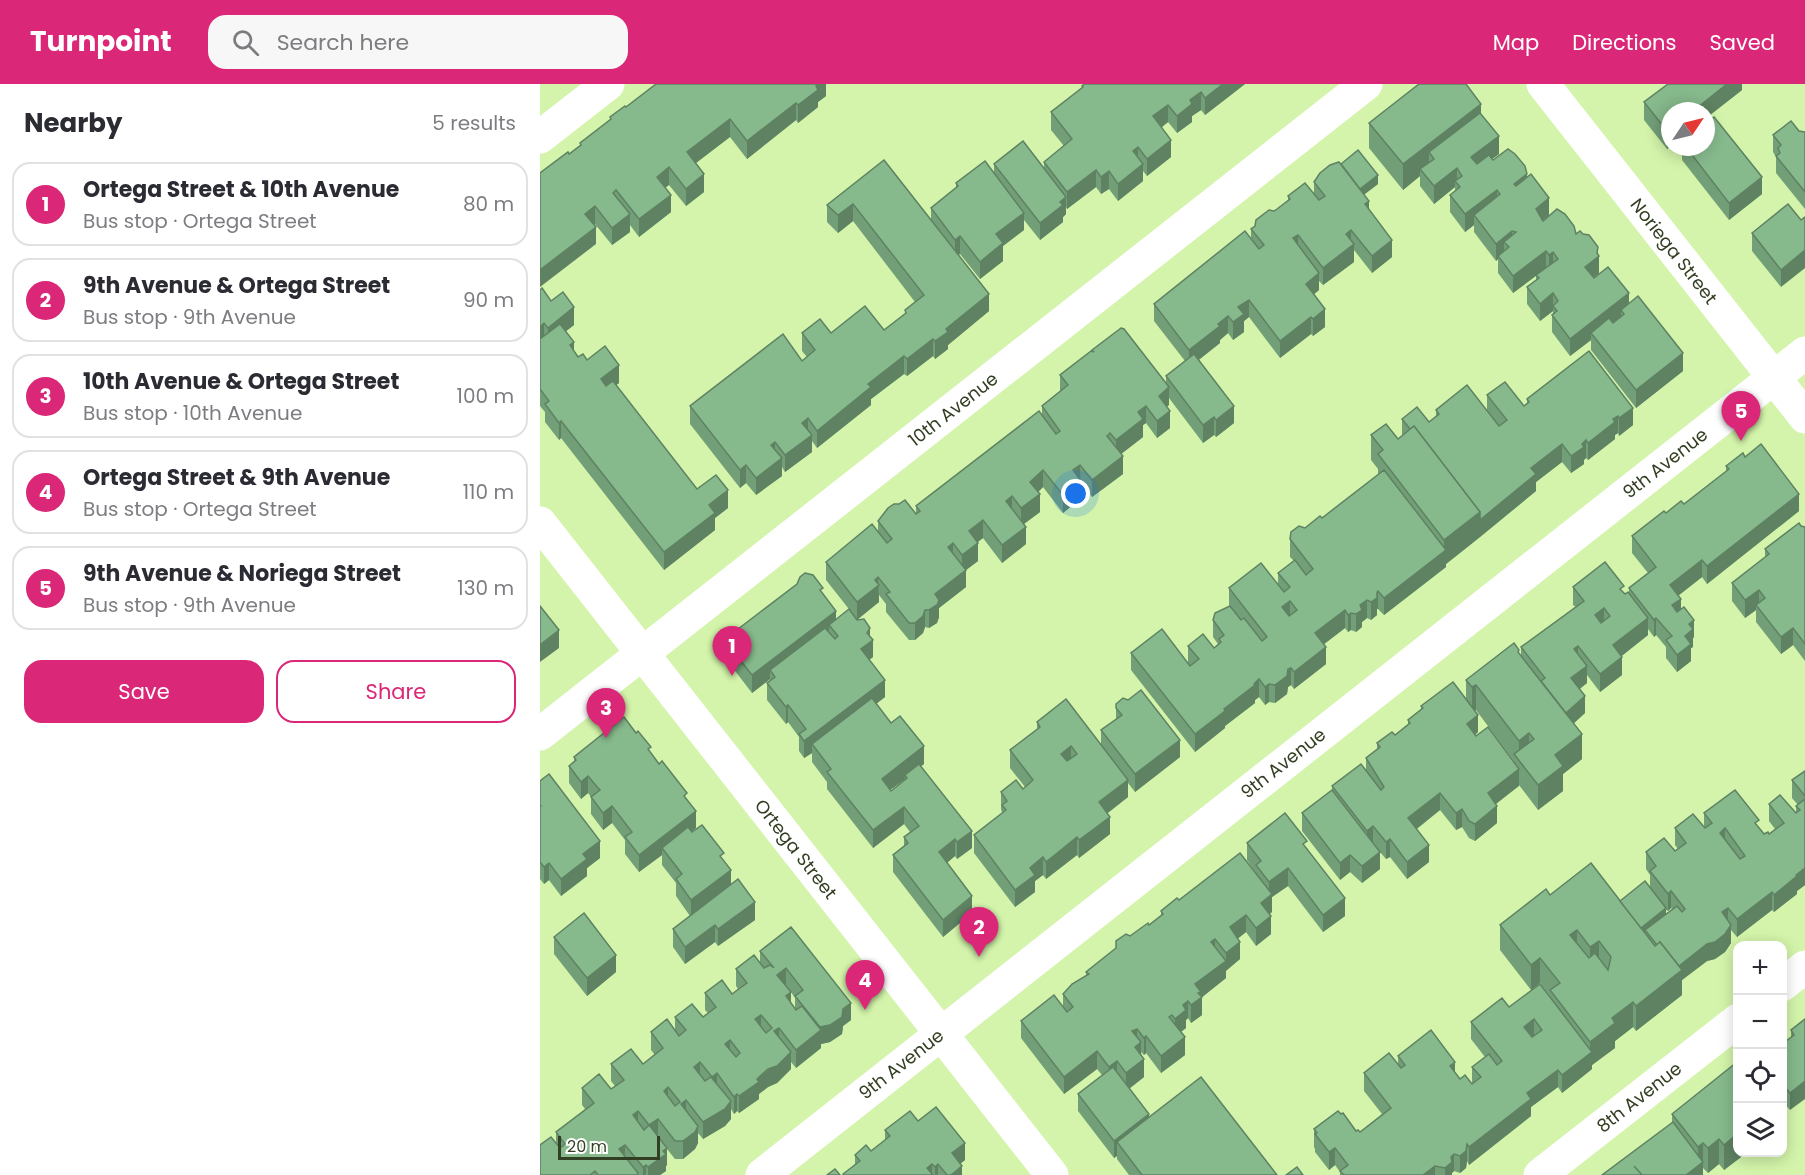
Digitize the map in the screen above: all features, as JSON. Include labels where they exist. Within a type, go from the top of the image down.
[{"type":"street","points":[[540,137],[608,84]]},
{"type":"street","name":"10th Avenue","points":[[540,734],[1366,84]]},
{"type":"street","name":"Noriega Street","points":[[1543,84],[1805,417]]},
{"type":"street","name":"9th Avenue","points":[[762,1175],[1805,353]]},
{"type":"street","name":"Ortega Street","points":[[540,523],[1052,1175]]},
{"type":"street","points":[[1787,981],[1805,967]]},
{"type":"street","name":"8th Avenue","points":[[1540,1175],[1733,1023]]},
{"type":"building","points":[[656,84],[819,84],[816,86],[818,90],[798,105],[796,103],[747,141],[730,119],[687,152],[704,174],[686,189],[669,167],[657,177],[671,195],[639,219],[616,190],[613,193],[630,214],[612,228],[595,206],[585,214],[596,227],[540,270],[540,173],[581,145],[580,143],[611,119],[610,117]]},
{"type":"building","points":[[1084,84],[1223,84],[1205,98],[1201,92],[1190,100],[1192,104],[1177,116],[1168,105],[1153,116],[1171,140],[1147,159],[1138,147],[1133,151],[1143,164],[1118,184],[1109,171],[1101,177],[1096,170],[1067,192],[1044,162],[1072,139],[1051,112]]},
{"type":"building","points":[[1419,84],[1466,84],[1481,104],[1403,164],[1369,123]]},
{"type":"building","points":[[1668,84],[1727,84],[1704,102],[1661,102],[1661,123],[1644,102]]},
{"type":"building","points":[[1480,113],[1499,136],[1471,157],[1477,164],[1489,155],[1493,160],[1508,149],[1515,154],[1525,166],[1527,174],[1514,184],[1516,186],[1531,174],[1549,198],[1536,209],[1543,221],[1557,209],[1565,214],[1574,226],[1576,234],[1580,231],[1589,235],[1598,247],[1599,256],[1585,267],[1594,278],[1608,267],[1629,293],[1570,339],[1552,315],[1557,311],[1553,306],[1558,301],[1553,293],[1540,304],[1527,287],[1539,278],[1536,275],[1558,259],[1553,252],[1549,255],[1546,251],[1513,276],[1498,256],[1509,247],[1504,242],[1516,232],[1512,231],[1496,244],[1474,215],[1500,194],[1497,190],[1465,214],[1450,195],[1460,187],[1455,181],[1462,176],[1457,168],[1434,186],[1420,169],[1434,159],[1429,152]]},
{"type":"building","points":[[1715,118],[1762,177],[1729,203],[1693,156],[1715,156]]},
{"type":"building","points":[[1791,121],[1799,131],[1805,132],[1805,192],[1776,156],[1780,153],[1778,148],[1781,145],[1773,135]]},
{"type":"building","points":[[1023,141],[1066,197],[1060,202],[1063,205],[1040,223],[994,164]]},
{"type":"building","points":[[1358,150],[1378,175],[1360,189],[1341,164]]},
{"type":"building","points":[[884,160],[989,294],[946,329],[948,332],[935,341],[933,339],[907,359],[904,356],[868,384],[871,387],[817,431],[808,418],[802,423],[812,435],[785,455],[775,442],[771,445],[782,458],[756,478],[746,465],[740,470],[690,406],[783,334],[802,361],[815,350],[802,333],[820,319],[831,333],[865,306],[884,330],[924,295],[853,204],[838,215],[827,205]]},
{"type":"building","points":[[985,161],[1024,213],[996,234],[1003,243],[980,262],[960,236],[955,240],[931,208],[958,186],[956,183]]},
{"type":"building","points":[[1339,162],[1369,201],[1365,204],[1392,240],[1372,256],[1351,230],[1346,234],[1354,244],[1323,268],[1298,235],[1293,238],[1319,273],[1306,284],[1325,309],[1280,341],[1249,300],[1238,307],[1244,314],[1233,322],[1228,316],[1218,324],[1220,326],[1189,350],[1154,304],[1245,231],[1259,249],[1264,245],[1251,229],[1255,226],[1256,220],[1269,210],[1277,209],[1290,199],[1288,196],[1305,183],[1319,200],[1325,196],[1314,182],[1330,165]]},
{"type":"building","points":[[1788,204],[1801,220],[1805,217],[1805,250],[1781,270],[1752,233]]},
{"type":"building","points":[[542,288],[551,301],[563,292],[574,307],[548,328],[544,323],[540,327],[540,290]]},
{"type":"building","points":[[1638,296],[1683,353],[1636,390],[1591,333],[1609,318],[1613,323],[1624,314],[1621,310]]},
{"type":"building","points":[[560,324],[574,342],[570,345],[578,357],[583,354],[587,360],[605,346],[619,365],[601,379],[606,386],[613,381],[697,489],[716,475],[728,490],[709,505],[715,513],[664,552],[561,421],[559,423],[545,404],[549,401],[540,389],[540,339]]},
{"type":"building","points":[[1121,328],[1169,387],[1159,396],[1170,411],[1157,421],[1146,406],[1138,412],[1143,419],[1116,440],[1110,433],[1107,436],[1123,456],[1092,480],[1080,465],[1073,470],[1081,481],[1063,495],[1043,470],[1030,482],[1040,494],[1021,508],[1012,496],[1006,501],[1026,527],[1002,545],[983,520],[969,531],[978,543],[962,555],[953,543],[948,547],[966,570],[935,594],[939,600],[937,605],[925,610],[923,616],[915,623],[909,623],[886,594],[890,592],[878,577],[875,580],[879,585],[857,602],[826,562],[872,524],[887,543],[892,539],[878,521],[888,508],[905,500],[916,514],[920,511],[916,506],[1039,411],[1056,434],[1060,431],[1042,406],[1068,385],[1060,375],[1091,351],[1094,352],[1092,350]]},
{"type":"building","points":[[1589,351],[1633,408],[1619,418],[1618,416],[1613,419],[1615,422],[1588,443],[1586,440],[1582,444],[1584,447],[1571,456],[1562,444],[1531,468],[1536,474],[1480,520],[1480,512],[1414,426],[1410,429],[1402,419],[1417,407],[1429,422],[1439,414],[1436,410],[1467,385],[1499,426],[1507,420],[1487,395],[1505,382],[1524,406],[1529,402],[1527,399]]},
{"type":"building","points":[[1194,354],[1234,406],[1216,420],[1214,417],[1203,425],[1166,376]]},
{"type":"building","points":[[1386,424],[1398,439],[1414,426],[1480,512],[1444,540],[1378,454],[1383,450],[1371,435]]},
{"type":"building","points":[[1761,444],[1799,494],[1707,566],[1702,560],[1670,585],[1681,599],[1672,605],[1677,612],[1684,607],[1694,620],[1689,624],[1693,629],[1685,636],[1691,644],[1677,655],[1666,640],[1672,636],[1656,618],[1654,620],[1629,588],[1656,567],[1632,536],[1664,511],[1666,513],[1681,501],[1684,504],[1729,469],[1726,466],[1743,453],[1745,457]]},
{"type":"building","points":[[1384,470],[1446,550],[1384,598],[1378,591],[1377,598],[1371,602],[1367,600],[1360,605],[1362,610],[1356,614],[1348,615],[1345,610],[1315,633],[1326,647],[1294,672],[1291,668],[1288,669],[1287,676],[1275,685],[1269,684],[1265,687],[1259,679],[1255,685],[1224,709],[1225,711],[1195,734],[1131,653],[1162,629],[1190,666],[1199,659],[1188,646],[1203,634],[1214,648],[1221,642],[1219,639],[1224,635],[1213,620],[1215,613],[1230,606],[1241,620],[1244,618],[1262,641],[1267,637],[1229,588],[1261,563],[1284,592],[1290,587],[1278,573],[1295,560],[1306,575],[1313,569],[1290,539],[1291,532],[1299,526],[1305,528],[1320,516],[1322,518]],"holes":[[[1290,601],[1297,610],[1289,616],[1282,607]]]},
{"type":"building","points":[[1799,523],[1805,527],[1805,644],[1793,628],[1781,637],[1756,605],[1765,598],[1759,590],[1745,600],[1732,583],[1769,554],[1765,549]]},
{"type":"building","points":[[1605,562],[1624,586],[1620,589],[1625,594],[1628,592],[1648,618],[1613,645],[1622,657],[1600,674],[1578,646],[1574,649],[1587,666],[1571,678],[1585,696],[1566,713],[1541,681],[1545,678],[1521,647],[1584,601],[1573,587]],"holes":[[[1604,608],[1610,616],[1601,623],[1595,615]]]},
{"type":"building","points":[[805,573],[813,575],[823,588],[820,590],[836,611],[752,675],[729,646],[743,635],[738,629],[797,584]]},
{"type":"building","points":[[540,606],[559,630],[540,645]]},
{"type":"building","points":[[849,609],[857,620],[864,619],[870,628],[867,633],[873,640],[861,649],[885,680],[804,741],[799,734],[806,729],[767,683],[775,677],[770,670],[825,628],[835,639],[838,636],[829,625]]},
{"type":"building","points":[[1514,643],[1518,652],[1582,734],[1555,755],[1563,766],[1538,785],[1514,754],[1534,739],[1529,733],[1519,741],[1476,685],[1472,687],[1466,680]]},
{"type":"building","points":[[1453,682],[1478,715],[1467,724],[1476,736],[1488,727],[1519,769],[1488,793],[1497,806],[1475,824],[1469,821],[1462,809],[1456,813],[1440,793],[1408,818],[1429,845],[1407,862],[1390,839],[1386,842],[1373,826],[1367,831],[1332,786],[1361,764],[1381,790],[1384,787],[1366,758],[1380,747],[1377,743],[1392,732],[1395,735],[1410,723],[1408,720],[1423,708],[1421,706]]},
{"type":"building","points":[[1141,690],[1180,740],[1135,774],[1101,730],[1122,715],[1116,708],[1116,704],[1123,698],[1128,700]]},
{"type":"building","points":[[872,698],[891,723],[900,716],[924,746],[882,779],[891,791],[919,764],[972,831],[957,842],[955,839],[939,852],[972,896],[943,920],[893,855],[908,843],[904,837],[919,826],[904,807],[873,830],[827,772],[831,769],[812,744]]},
{"type":"building","points":[[1066,699],[1128,780],[1099,802],[1110,817],[1079,840],[1077,837],[1046,862],[1043,857],[1030,868],[1035,875],[1015,890],[974,835],[1006,810],[1002,805],[1007,801],[1001,792],[1016,780],[1023,789],[1033,780],[1010,750],[1040,727],[1037,722]],"holes":[[[1071,746],[1077,754],[1067,761],[1061,754]]]},
{"type":"building","points":[[624,717],[651,747],[648,749],[659,764],[662,761],[687,793],[684,796],[696,811],[639,855],[625,837],[632,832],[612,806],[603,813],[591,797],[600,790],[588,776],[581,782],[569,766],[576,760],[574,757]]},
{"type":"building","points":[[1805,771],[1805,796],[1792,780]]},
{"type":"building","points":[[549,774],[600,841],[583,854],[587,859],[561,879],[549,863],[544,867],[540,862],[540,781]]},
{"type":"building","points":[[1332,790],[1380,852],[1362,866],[1350,855],[1340,863],[1302,813]]},
{"type":"building","points":[[1735,790],[1759,820],[1755,823],[1764,834],[1768,832],[1769,834],[1784,823],[1769,804],[1780,795],[1796,813],[1800,810],[1796,806],[1805,799],[1805,868],[1774,895],[1772,892],[1737,919],[1728,908],[1722,912],[1731,925],[1725,934],[1715,942],[1707,944],[1679,966],[1660,942],[1657,945],[1645,930],[1677,906],[1682,912],[1685,909],[1671,891],[1668,894],[1650,871],[1656,866],[1646,852],[1664,838],[1675,851],[1686,843],[1675,828],[1693,814],[1705,828],[1712,823],[1704,813]],"holes":[[[1725,828],[1745,856],[1740,859],[1720,833]]]},
{"type":"building","points":[[1285,813],[1307,841],[1303,844],[1345,898],[1323,915],[1288,868],[1269,882],[1256,865],[1261,861],[1247,843]]},
{"type":"building","points":[[702,825],[724,853],[720,856],[731,870],[691,900],[676,879],[682,874],[662,848],[688,827],[692,832]]},
{"type":"building","points":[[1240,853],[1272,894],[1261,903],[1271,916],[1256,928],[1246,915],[1230,927],[1240,942],[1226,953],[1215,939],[1211,942],[1226,961],[1195,984],[1202,997],[1191,1005],[1188,1001],[1183,1005],[1186,1010],[1175,1019],[1172,1015],[1169,1017],[1185,1037],[1161,1056],[1146,1036],[1144,1038],[1137,1029],[1132,1031],[1141,1042],[1135,1047],[1144,1059],[1126,1073],[1117,1061],[1109,1067],[1097,1051],[1064,1077],[1021,1021],[1054,995],[1067,1012],[1073,1007],[1063,994],[1072,984],[1089,974],[1086,972],[1116,948],[1116,941],[1126,934],[1130,936],[1148,923],[1149,925],[1177,898],[1179,900]]},
{"type":"building","points":[[1591,863],[1655,946],[1660,942],[1682,970],[1636,1006],[1633,1002],[1612,1018],[1615,1023],[1590,1042],[1550,990],[1560,983],[1540,958],[1531,965],[1500,925],[1546,889],[1550,895]],"holes":[[[1577,930],[1590,947],[1599,941],[1611,957],[1608,970],[1595,953],[1589,958],[1570,935]]]},
{"type":"building","points":[[738,879],[755,902],[718,929],[715,925],[685,947],[673,929]]},
{"type":"building","points":[[1645,881],[1666,908],[1641,928],[1620,901]]},
{"type":"building","points":[[584,913],[616,955],[587,978],[554,937]]},
{"type":"building","points":[[791,927],[851,1003],[843,1009],[842,1017],[830,1025],[820,1027],[795,996],[803,990],[786,968],[777,975],[791,992],[786,996],[796,1010],[802,1006],[821,1030],[796,1050],[779,1028],[774,1031],[791,1052],[777,1066],[768,1069],[757,1079],[759,1082],[739,1096],[737,1094],[734,1097],[717,1073],[712,1077],[700,1062],[694,1067],[705,1081],[711,1077],[731,1101],[725,1109],[703,1122],[686,1100],[681,1104],[698,1126],[695,1132],[683,1141],[675,1141],[658,1119],[649,1125],[667,1148],[663,1151],[666,1154],[648,1167],[646,1165],[643,1167],[625,1145],[619,1149],[638,1173],[637,1175],[598,1175],[595,1171],[590,1175],[540,1175],[540,1145],[551,1137],[560,1148],[565,1144],[556,1132],[594,1103],[582,1088],[599,1074],[611,1089],[624,1080],[611,1064],[631,1049],[643,1064],[663,1048],[651,1032],[667,1019],[679,1036],[686,1030],[675,1017],[692,1004],[703,1017],[716,1007],[705,993],[722,980],[732,994],[747,983],[736,969],[754,955],[764,968],[770,965],[774,968],[760,951]],"holes":[[[761,1015],[772,1028],[766,1033],[755,1019]],[[730,1040],[740,1053],[736,1057],[725,1044]],[[668,1087],[680,1102],[675,1106],[664,1091]],[[638,1111],[649,1125],[644,1130],[633,1115]]]},
{"type":"building","points":[[1540,984],[1592,1052],[1562,1075],[1558,1070],[1527,1093],[1531,1099],[1469,1147],[1467,1144],[1466,1151],[1460,1156],[1454,1154],[1451,1157],[1452,1162],[1445,1168],[1435,1166],[1423,1175],[1344,1175],[1340,1171],[1348,1165],[1335,1148],[1329,1152],[1315,1134],[1317,1133],[1314,1129],[1338,1111],[1343,1113],[1356,1131],[1360,1132],[1391,1108],[1364,1073],[1389,1053],[1401,1068],[1405,1065],[1398,1056],[1431,1030],[1455,1062],[1450,1066],[1460,1079],[1465,1075],[1472,1084],[1481,1077],[1472,1067],[1489,1054],[1497,1065],[1502,1061],[1471,1022],[1502,998],[1509,1007]],"holes":[[[1534,1019],[1542,1030],[1532,1037],[1524,1027]]]},
{"type":"building","points":[[1805,1019],[1805,1081],[1790,1093],[1787,1090],[1787,1040],[1794,1035],[1791,1030]]},
{"type":"building","points":[[1733,1065],[1733,1137],[1724,1145],[1719,1139],[1708,1148],[1703,1143],[1698,1147],[1672,1114]]},
{"type":"building","points":[[1113,1067],[1149,1114],[1114,1141],[1078,1094]]},
{"type":"building","points":[[1201,1077],[1277,1175],[1142,1175],[1117,1142]]},
{"type":"building","points":[[936,1107],[965,1143],[952,1153],[962,1166],[951,1175],[947,1175],[938,1164],[935,1167],[932,1164],[927,1168],[933,1175],[843,1175],[860,1161],[855,1155],[866,1145],[871,1151],[890,1136],[885,1130],[910,1111],[918,1121]]},
{"type":"building","points":[[1673,1122],[1703,1162],[1686,1175],[1602,1175]]},
{"type":"building","points":[[1297,1167],[1303,1175],[1286,1175]]},
{"type":"building","points":[[835,1169],[840,1175],[827,1175]]},
{"type":"place","name":"9th Avenue & Noriega Street","points":[[1741,441]]},
{"type":"place","name":"Ortega Street & 10th Avenue","points":[[732,676]]},
{"type":"place","name":"10th Avenue & Ortega Street","points":[[606,738]]},
{"type":"place","name":"9th Avenue & Ortega Street","points":[[979,957]]},
{"type":"place","name":"Ortega Street & 9th Avenue","points":[[865,1010]]}]
